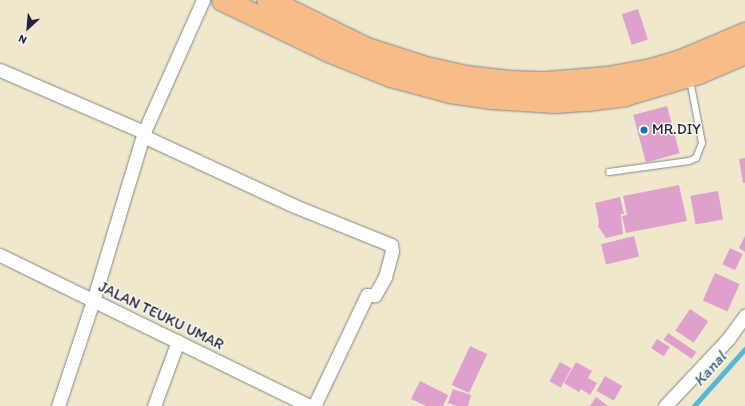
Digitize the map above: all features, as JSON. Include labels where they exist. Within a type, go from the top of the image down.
[{"type":"highway","points":[[223,0],[363,66],[391,76],[450,92],[526,101],[587,100],[625,95],[690,76],[745,53]]},
{"type":"highway","points":[[268,0],[368,50],[426,68],[466,76],[510,82],[547,83],[607,78],[647,71],[687,59],[745,34]]},
{"type":"street","points":[[58,406],[93,301],[144,134],[203,0]]},
{"type":"street","points":[[0,70],[144,134],[292,205],[391,245],[392,251],[385,277],[375,295],[367,295],[314,406]]},
{"type":"street","name":"JALAN TEUKU UMAR","points":[[0,255],[309,406]]},
{"type":"street","points":[[665,406],[728,339],[745,316]]},
{"type":"street","points":[[154,406],[178,341]]},
{"type":"lane","points":[[609,172],[689,161],[696,158],[702,143],[690,76]]},
{"type":"building","points":[[638,9],[648,39],[632,45],[622,14]]},
{"type":"building","points":[[667,106],[680,153],[646,162],[633,115]]},
{"type":"building","points":[[745,158],[745,183],[743,183],[739,159]]},
{"type":"building","points":[[679,185],[687,221],[626,233],[622,216],[627,215],[623,196]]},
{"type":"building","points":[[718,191],[723,220],[695,224],[690,196]]},
{"type":"building","points":[[620,197],[624,214],[621,214],[623,234],[606,238],[598,226],[599,222],[595,203]]},
{"type":"building","points":[[634,236],[639,256],[606,265],[601,244]]},
{"type":"building","points":[[745,236],[745,252],[739,248]]},
{"type":"building","points":[[730,248],[743,254],[735,270],[722,264]]},
{"type":"building","points":[[715,273],[740,284],[727,311],[703,300]]},
{"type":"building","points":[[690,309],[708,321],[694,343],[675,331]]},
{"type":"building","points":[[668,333],[696,352],[692,359],[664,340]]},
{"type":"building","points":[[657,339],[670,347],[664,356],[651,348]]},
{"type":"building","points":[[470,346],[487,354],[469,393],[452,385]]},
{"type":"building","points":[[560,362],[571,368],[561,388],[549,381]]},
{"type":"building","points":[[576,362],[592,371],[588,378],[597,383],[590,395],[581,389],[579,392],[564,383]]},
{"type":"building","points":[[605,376],[622,386],[614,401],[596,391]]},
{"type":"building","points":[[420,381],[448,395],[443,406],[426,406],[411,399]]},
{"type":"building","points":[[453,389],[471,395],[468,406],[457,406],[448,403]]},
{"type":"building","points":[[596,397],[608,406],[590,406]]},
{"type":"waterway","name":"Kanal","points":[[694,406],[745,349]]},
{"type":"place","name":"MR.DIY","points":[[644,130]]}]
